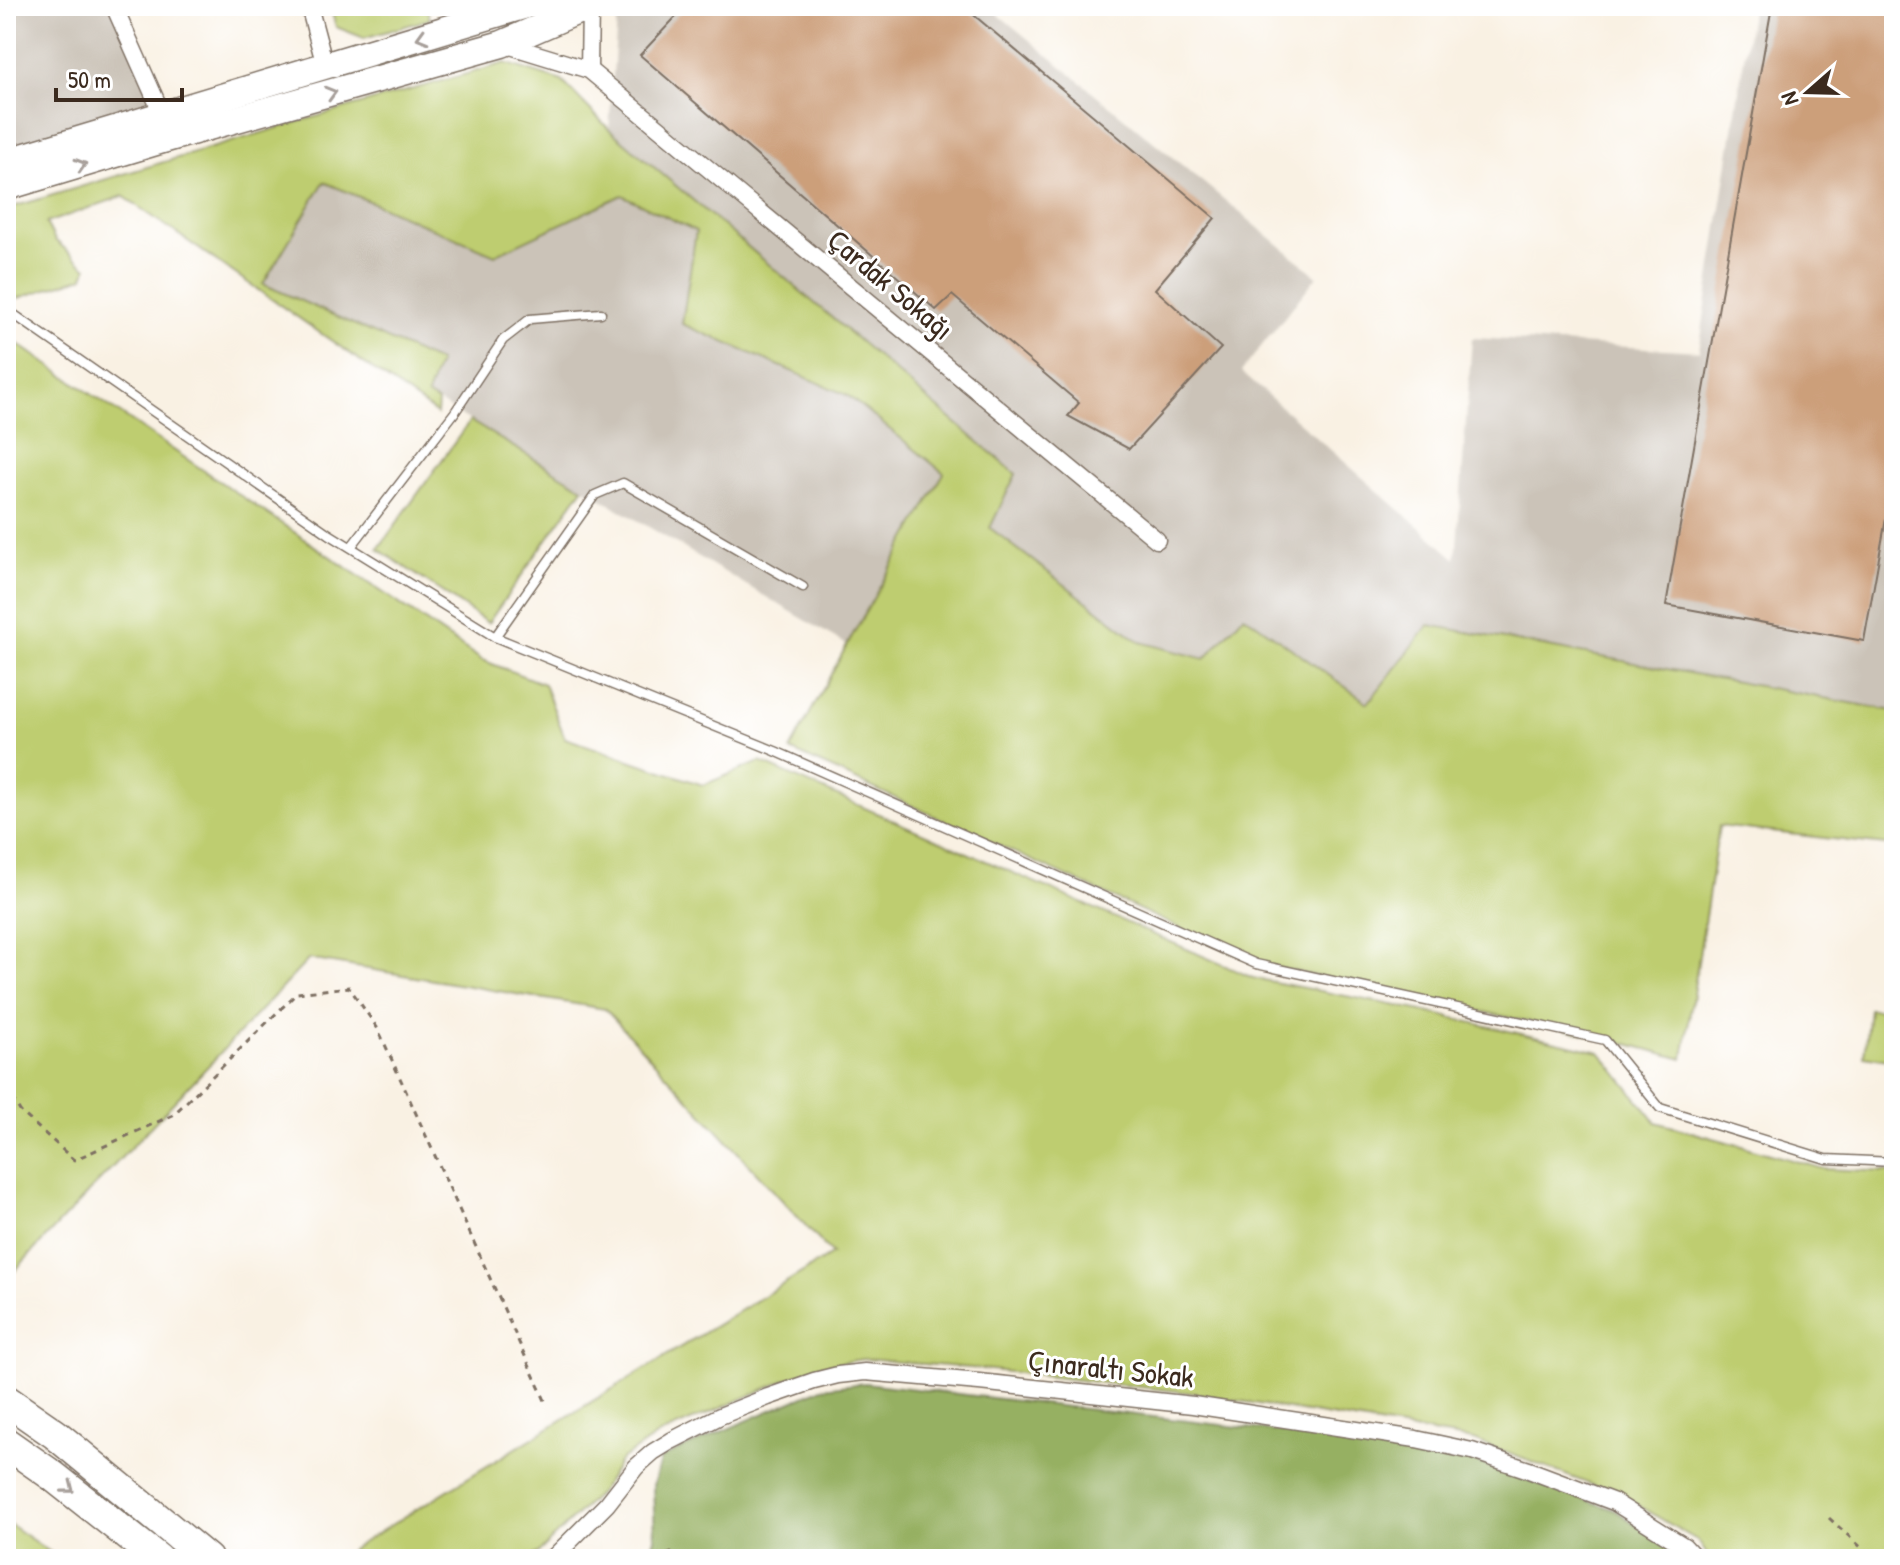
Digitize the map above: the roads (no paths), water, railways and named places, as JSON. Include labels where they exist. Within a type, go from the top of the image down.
[{"type":"highway","points":[[6,1400],[231,1559]]},
{"type":"highway","points":[[55,1434],[207,1559]]},
{"type":"highway","points":[[6,1443],[158,1559]]},
{"type":"main road","points":[[6,162],[523,6]]},
{"type":"main road","points":[[6,187],[502,44],[590,6]]},
{"type":"street","points":[[114,6],[163,116]]},
{"type":"street","points":[[309,6],[325,66]]},
{"type":"street","points":[[589,70],[590,6]]},
{"type":"street","name":"Çardak Sokağı","points":[[502,44],[589,70],[1157,540]]},
{"type":"street","name":"Çınaraltı Sokak","points":[[552,1559],[607,1504],[636,1467],[671,1441],[720,1416],[768,1397],[814,1381],[865,1372],[1193,1405],[1416,1439],[1472,1451],[1614,1502],[1684,1546],[1696,1559]]},
{"type":"lane","points":[[6,309],[351,547],[495,637],[775,751],[1256,964],[1605,1040],[1660,1108],[1826,1159],[1894,1162]]},
{"type":"lane","points":[[351,547],[455,412],[503,340],[530,319],[601,313]]},
{"type":"lane","points":[[495,637],[595,495],[623,483],[803,587]]}]
